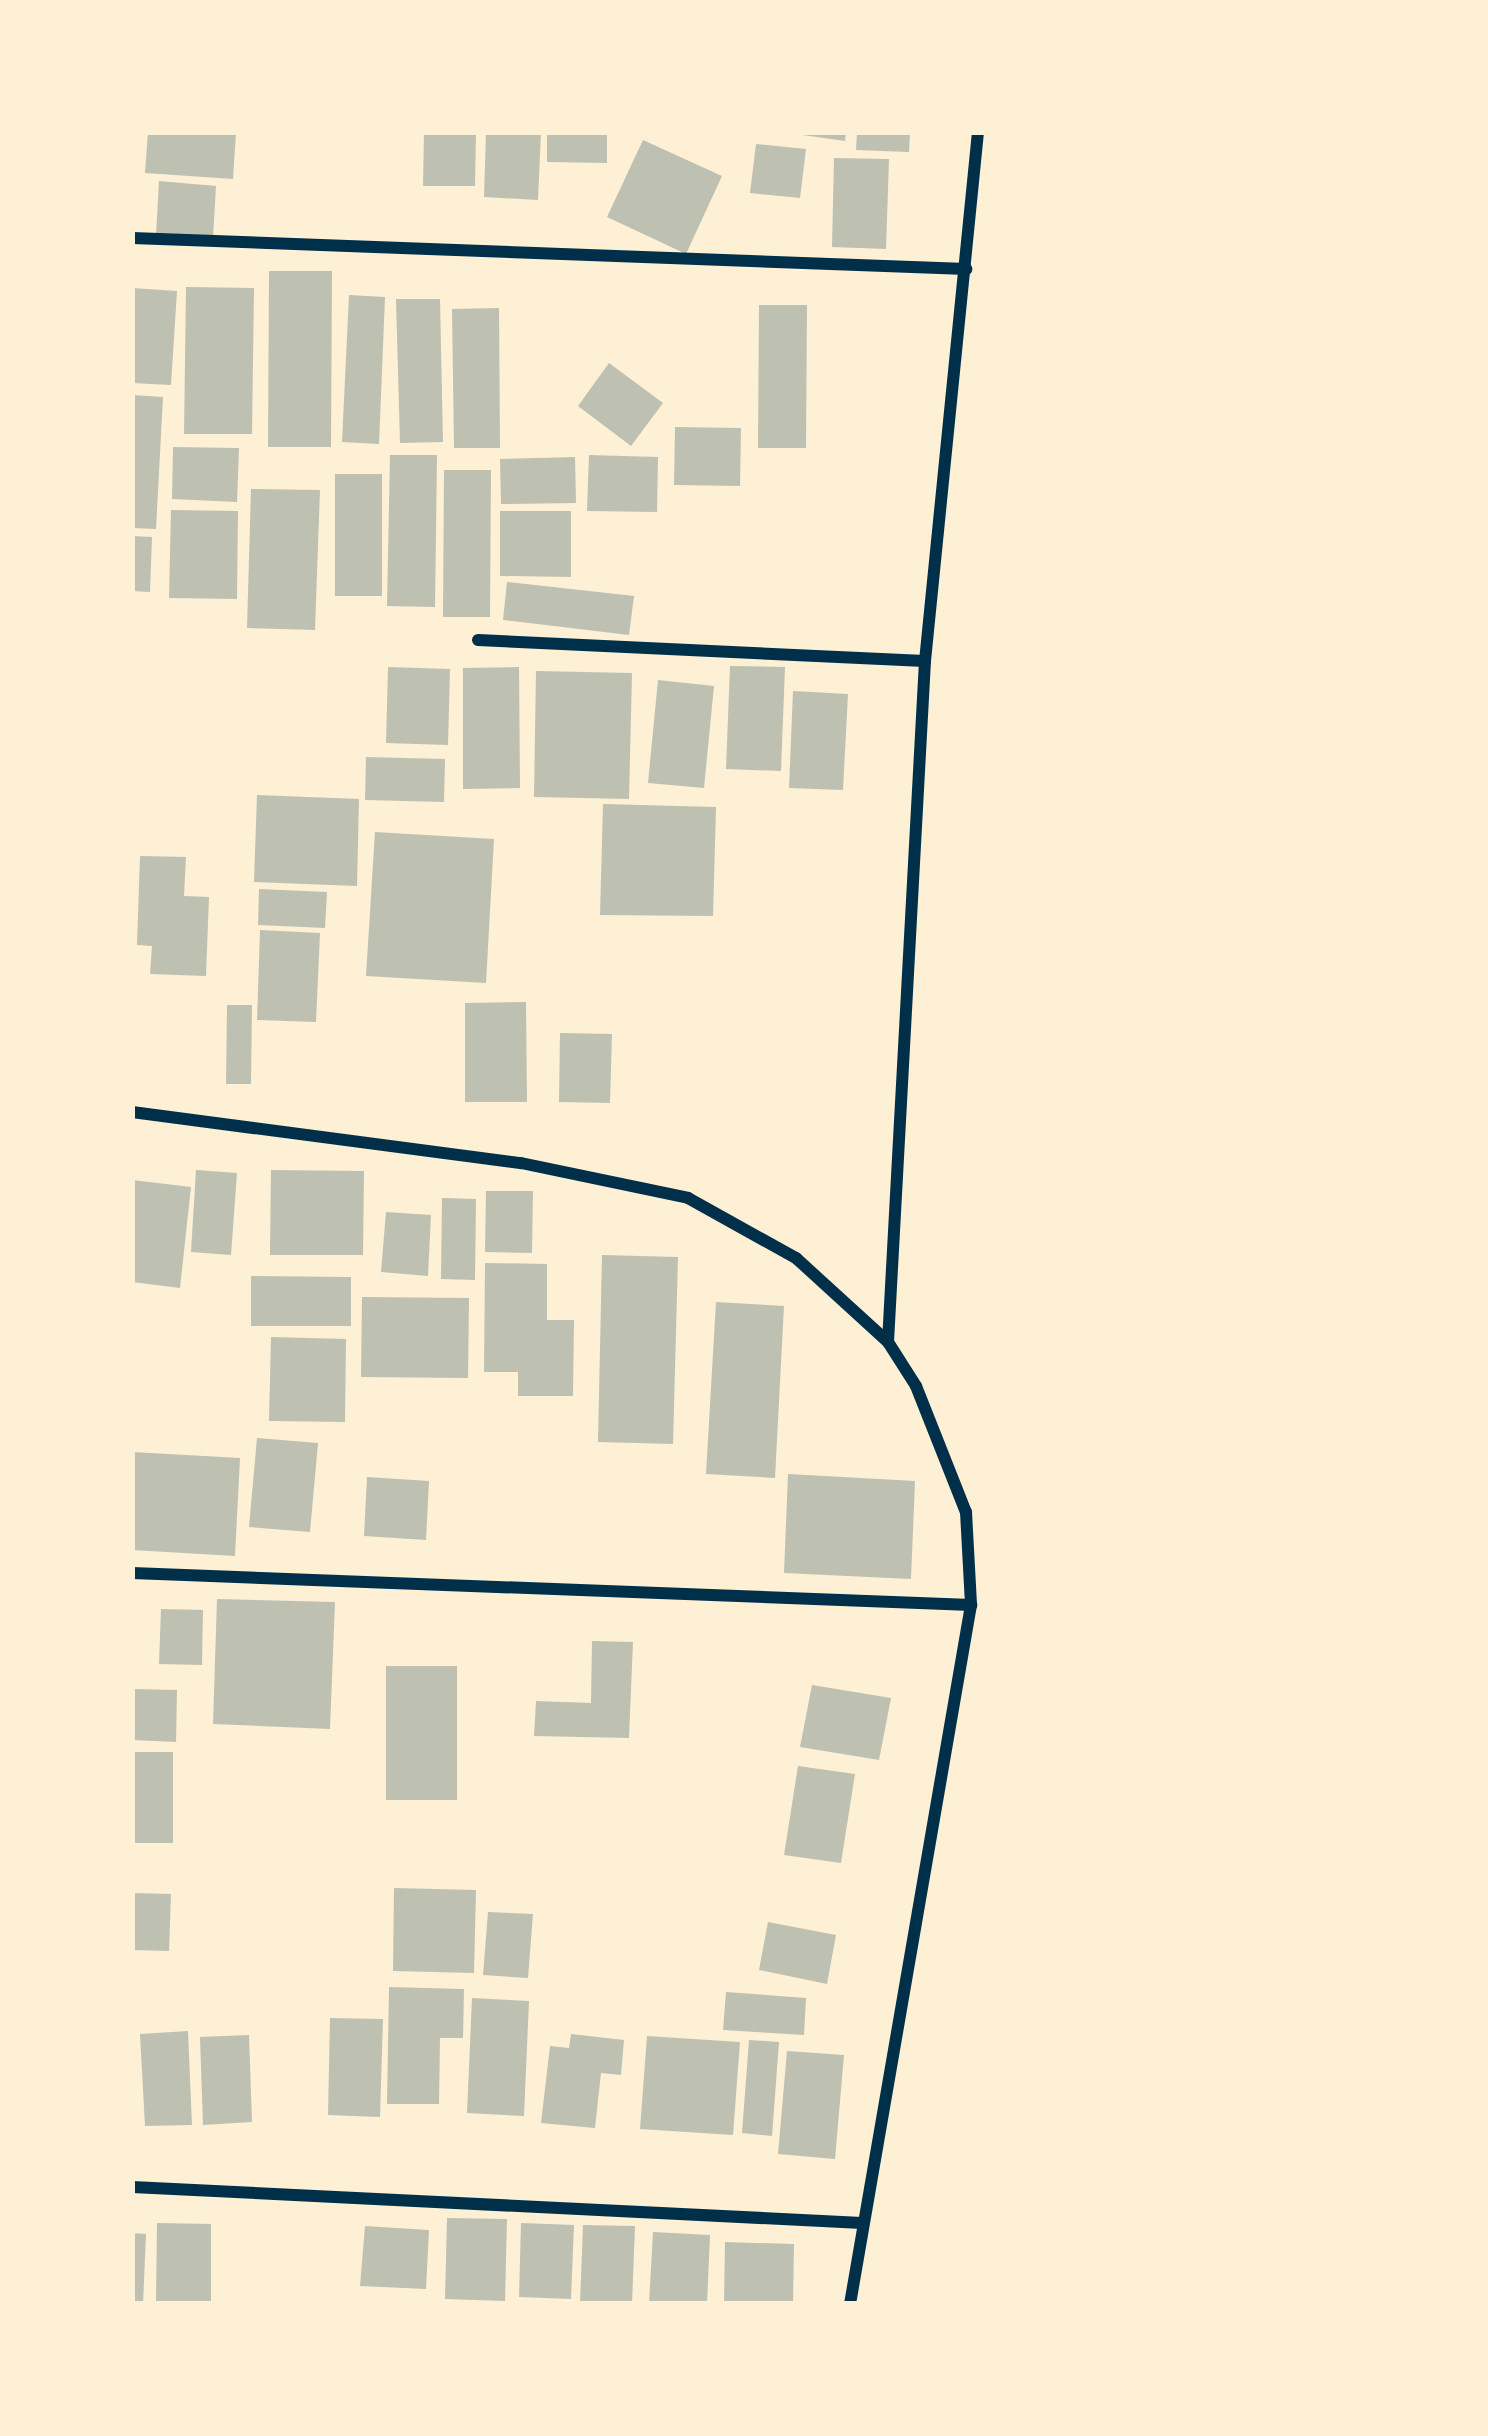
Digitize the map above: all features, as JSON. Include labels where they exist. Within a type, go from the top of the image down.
[{"type":"street","points":[[888,1342],[886,1242],[925,661],[978,132]]},
{"type":"street","points":[[132,238],[966,269]]},
{"type":"street","points":[[478,640],[925,661]]},
{"type":"street","points":[[132,1112],[521,1163],[688,1198],[796,1258],[888,1342],[946,1446],[966,1512],[971,1605],[850,2304]]},
{"type":"street","points":[[132,1573],[971,1605]]},
{"type":"street","points":[[132,2187],[862,2223]]},
{"type":"building","points":[[148,132],[236,132],[233,179],[145,173]]},
{"type":"building","points":[[424,132],[476,132],[475,186],[423,186]]},
{"type":"building","points":[[486,132],[541,132],[538,200],[484,197]]},
{"type":"building","points":[[547,132],[607,132],[607,163],[547,162]]},
{"type":"building","points":[[781,132],[846,132],[845,141]]},
{"type":"building","points":[[857,132],[910,132],[909,152],[856,150]]},
{"type":"building","points":[[643,140],[722,176],[686,254],[607,217]]},
{"type":"building","points":[[756,144],[806,149],[800,198],[750,193]]},
{"type":"building","points":[[834,158],[889,159],[886,249],[832,247]]},
{"type":"building","points":[[159,181],[216,186],[213,238],[156,235]]},
{"type":"building","points":[[269,271],[332,271],[331,447],[268,447]]},
{"type":"building","points":[[186,287],[254,288],[252,434],[184,434]]},
{"type":"building","points":[[132,288],[177,291],[171,385],[132,383]]},
{"type":"building","points":[[349,295],[385,297],[379,444],[342,442]]},
{"type":"building","points":[[396,299],[440,299],[443,442],[400,443]]},
{"type":"building","points":[[759,305],[807,305],[806,448],[758,448]]},
{"type":"building","points":[[499,308],[500,448],[454,448],[452,309]]},
{"type":"building","points":[[609,363],[663,403],[631,446],[578,406]]},
{"type":"building","points":[[132,395],[163,397],[156,529],[132,528]]},
{"type":"building","points":[[675,427],[741,428],[740,486],[674,485]]},
{"type":"building","points":[[173,447],[239,448],[237,502],[172,499]]},
{"type":"building","points":[[390,455],[437,455],[435,607],[387,606]]},
{"type":"building","points":[[589,455],[658,457],[657,512],[587,511]]},
{"type":"building","points":[[575,457],[576,503],[501,504],[500,459]]},
{"type":"building","points":[[444,470],[491,470],[490,617],[443,617]]},
{"type":"building","points":[[335,474],[382,474],[382,596],[335,596]]},
{"type":"building","points":[[251,489],[320,490],[315,630],[247,628]]},
{"type":"building","points":[[171,510],[238,511],[237,599],[169,598]]},
{"type":"building","points":[[500,511],[571,511],[571,577],[500,576]]},
{"type":"building","points":[[132,536],[152,537],[150,592],[132,591]]},
{"type":"building","points":[[507,582],[634,596],[629,635],[503,620]]},
{"type":"building","points":[[730,666],[785,667],[781,771],[726,769]]},
{"type":"building","points":[[388,667],[450,669],[448,745],[386,743]]},
{"type":"building","points":[[519,667],[520,788],[463,789],[463,668]]},
{"type":"building","points":[[536,671],[632,673],[629,799],[534,797]]},
{"type":"building","points":[[658,680],[714,686],[704,788],[648,783]]},
{"type":"building","points":[[793,691],[848,694],[843,790],[789,788]]},
{"type":"building","points":[[366,757],[445,759],[444,802],[365,800]]},
{"type":"building","points":[[257,795],[359,799],[357,886],[254,882]]},
{"type":"building","points":[[603,804],[716,807],[713,916],[600,915]]},
{"type":"building","points":[[375,832],[494,839],[486,983],[366,976]]},
{"type":"building","points":[[140,856],[186,857],[184,896],[209,897],[206,976],[150,974],[152,946],[137,945]]},
{"type":"building","points":[[259,889],[327,892],[325,928],[258,925]]},
{"type":"building","points":[[260,930],[320,933],[316,1022],[257,1020]]},
{"type":"building","points":[[526,1002],[527,1102],[465,1102],[465,1003]]},
{"type":"building","points":[[227,1005],[252,1005],[251,1084],[226,1084]]},
{"type":"building","points":[[560,1033],[612,1034],[610,1103],[559,1102]]},
{"type":"building","points":[[196,1170],[237,1173],[231,1255],[191,1252]]},
{"type":"building","points":[[271,1170],[364,1171],[363,1255],[270,1255]]},
{"type":"building","points":[[132,1180],[191,1187],[180,1288],[132,1282]]},
{"type":"building","points":[[486,1191],[533,1191],[532,1253],[485,1252]]},
{"type":"building","points":[[442,1198],[476,1199],[475,1280],[441,1279]]},
{"type":"building","points":[[386,1212],[431,1215],[428,1276],[381,1272]]},
{"type":"building","points":[[602,1255],[678,1257],[673,1444],[598,1442]]},
{"type":"building","points":[[485,1263],[547,1264],[547,1320],[574,1320],[573,1396],[518,1396],[518,1372],[484,1372]]},
{"type":"building","points":[[251,1276],[351,1277],[351,1326],[251,1326]]},
{"type":"building","points":[[362,1297],[469,1298],[468,1378],[361,1377]]},
{"type":"building","points":[[716,1302],[784,1306],[775,1478],[706,1474]]},
{"type":"building","points":[[271,1337],[346,1339],[345,1422],[269,1421]]},
{"type":"building","points":[[257,1438],[318,1443],[310,1532],[249,1527]]},
{"type":"building","points":[[132,1452],[240,1458],[235,1556],[132,1550]]},
{"type":"building","points":[[788,1474],[915,1481],[911,1579],[784,1573]]},
{"type":"building","points":[[367,1477],[429,1481],[426,1540],[364,1536]]},
{"type":"building","points":[[217,1599],[335,1602],[330,1729],[213,1724]]},
{"type":"building","points":[[161,1609],[203,1610],[202,1665],[159,1664]]},
{"type":"building","points":[[592,1641],[633,1642],[629,1738],[534,1736],[536,1701],[591,1703]]},
{"type":"building","points":[[386,1666],[457,1666],[457,1800],[386,1800]]},
{"type":"building","points":[[812,1685],[891,1698],[879,1760],[800,1747]]},
{"type":"building","points":[[132,1689],[177,1690],[176,1742],[132,1740]]},
{"type":"building","points":[[132,1752],[173,1752],[173,1843],[132,1843]]},
{"type":"building","points":[[798,1766],[855,1774],[841,1863],[784,1855]]},
{"type":"building","points":[[394,1888],[476,1890],[474,1973],[393,1971]]},
{"type":"building","points":[[132,1893],[171,1894],[169,1951],[132,1950]]},
{"type":"building","points":[[488,1912],[533,1914],[528,1978],[483,1975]]},
{"type":"building","points":[[768,1922],[836,1935],[827,1984],[759,1970]]},
{"type":"building","points":[[389,1987],[464,1989],[463,2038],[440,2038],[439,2104],[387,2104]]},
{"type":"building","points":[[726,1992],[806,1998],[804,2035],[723,2030]]},
{"type":"building","points":[[472,1998],[529,2001],[524,2116],[467,2113]]},
{"type":"building","points":[[330,2018],[383,2019],[380,2117],[328,2115]]},
{"type":"building","points":[[188,2031],[192,2125],[145,2126],[140,2034]]},
{"type":"building","points":[[571,2034],[624,2040],[621,2075],[601,2073],[595,2128],[541,2123],[550,2046],[569,2048]]},
{"type":"building","points":[[249,2035],[252,2122],[203,2125],[200,2037]]},
{"type":"building","points":[[647,2036],[740,2042],[733,2135],[640,2129]]},
{"type":"building","points":[[749,2040],[779,2042],[772,2136],[742,2133]]},
{"type":"building","points":[[787,2051],[844,2055],[835,2159],[778,2154]]},
{"type":"building","points":[[447,2218],[507,2219],[505,2301],[445,2299]]},
{"type":"building","points":[[157,2223],[211,2224],[211,2304],[156,2304]]},
{"type":"building","points":[[521,2223],[574,2225],[571,2299],[519,2297]]},
{"type":"building","points":[[583,2225],[635,2226],[632,2304],[580,2304]]},
{"type":"building","points":[[365,2226],[429,2230],[426,2289],[360,2286]]},
{"type":"building","points":[[653,2232],[710,2235],[707,2304],[649,2304]]},
{"type":"building","points":[[132,2233],[146,2234],[143,2304],[132,2304]]},
{"type":"building","points":[[725,2242],[794,2244],[793,2304],[724,2304]]}]
